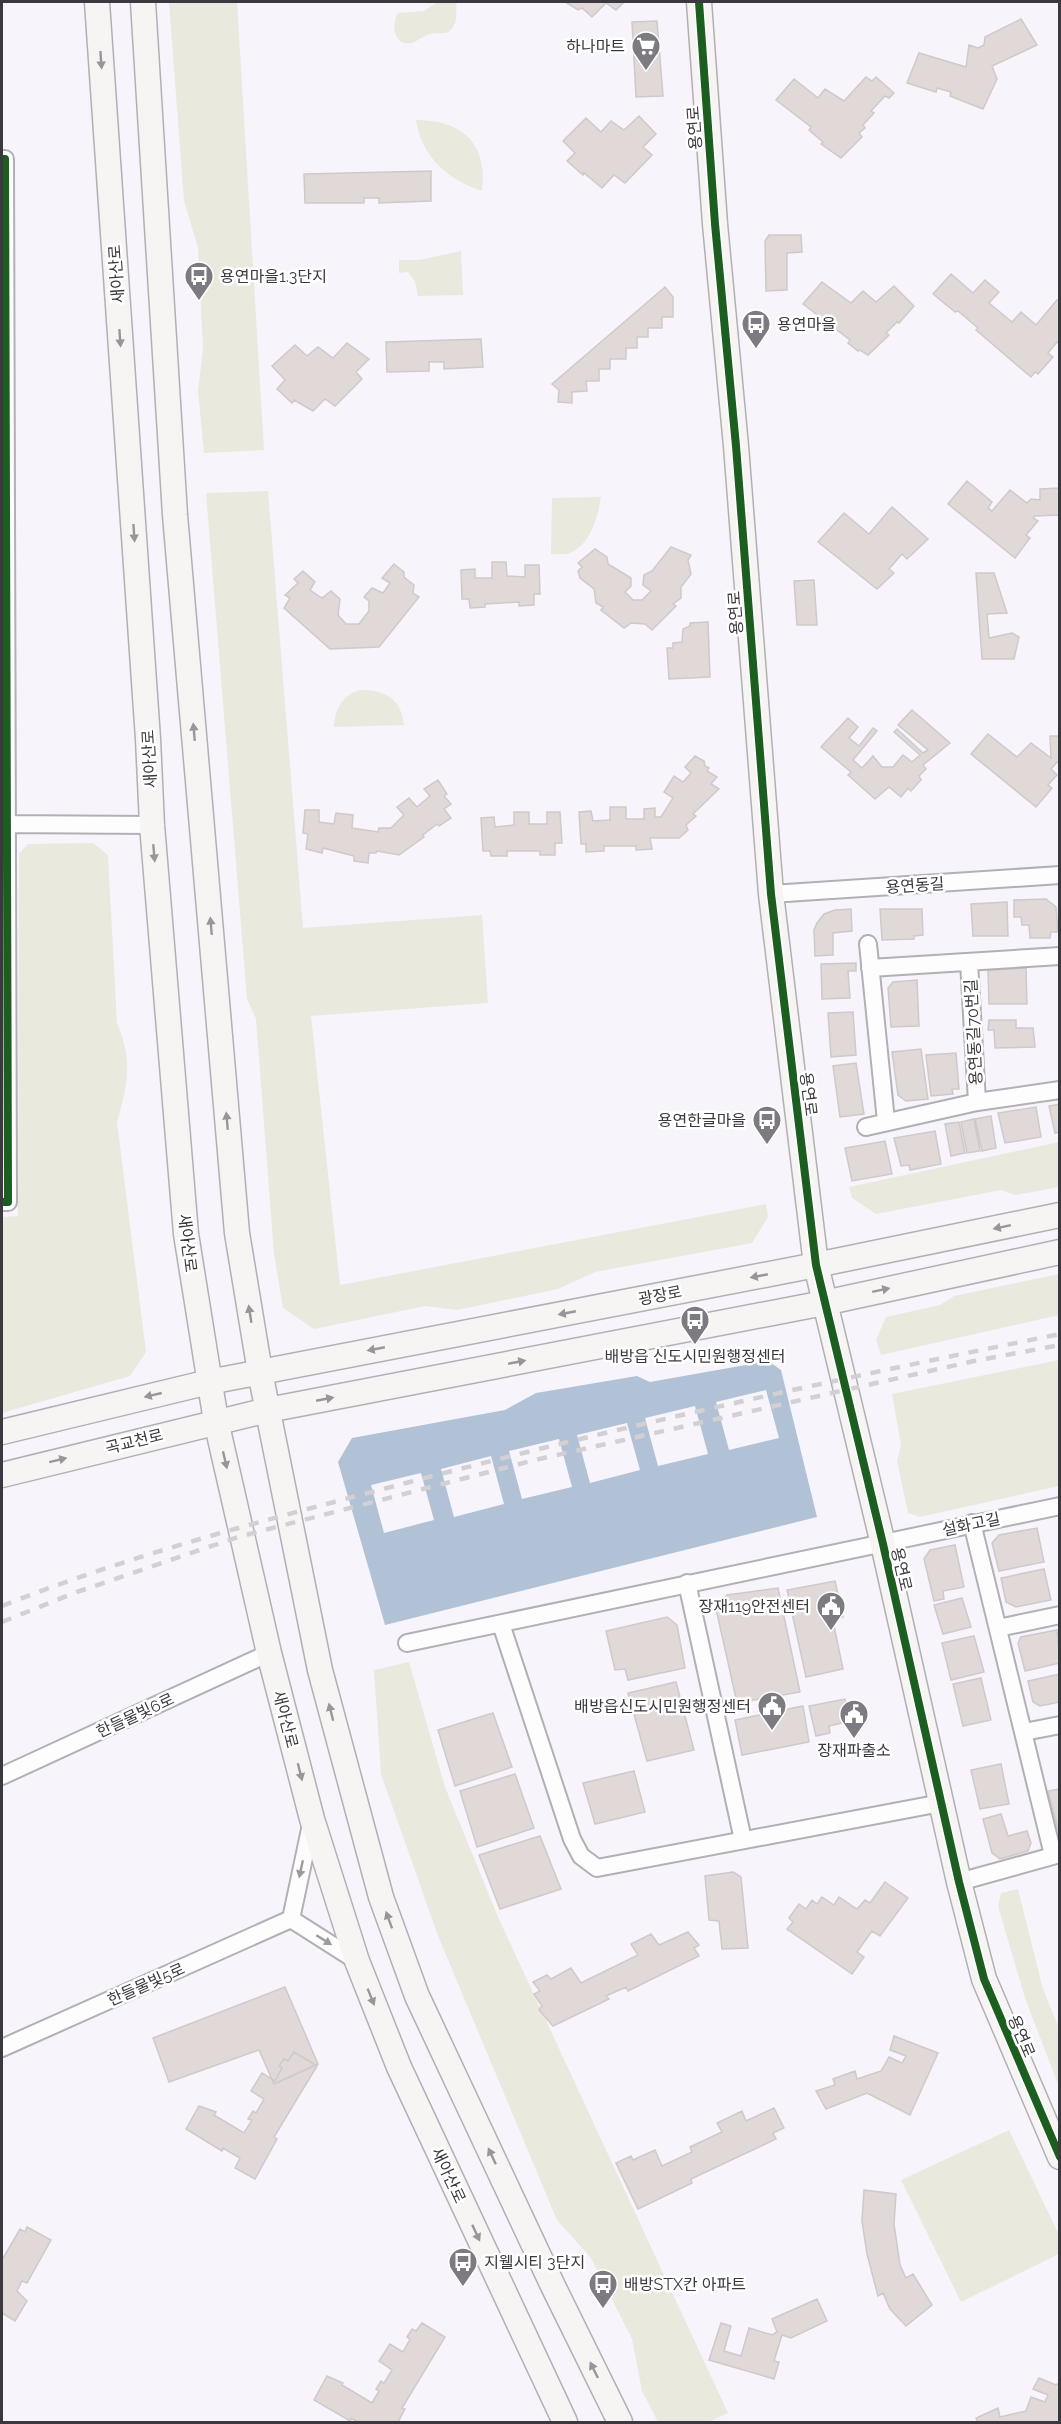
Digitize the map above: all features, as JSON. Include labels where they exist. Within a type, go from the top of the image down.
[{"type":"main road","name":"새아산로","points":[[97,2],[148,727],[152,825],[186,1234],[216,1421],[269,1653],[312,1819],[357,1961],[399,2067],[565,2422]]},
{"type":"main road","points":[[143,2],[178,551],[237,1233],[260,1372],[320,1670],[381,1897],[417,1996],[553,2286],[620,2422]]},
{"type":"main road","name":"용연로","points":[[699,2],[715,224],[736,446],[771,894],[816,1265],[883,1544],[940,1803],[984,1979],[1059,2157]]},
{"type":"main road","name":"광장로","points":[[260,1372],[816,1265],[1059,1215]]},
{"type":"main road","points":[[268,1410],[824,1303],[1059,1252]]},
{"type":"main road","points":[[2,1432],[209,1382],[260,1372]]},
{"type":"main road","name":"곡교천로","points":[[2,1475],[268,1410]]},
{"type":"street","points":[[2,159],[5,159],[4,824],[8,1202],[2,1202]]},
{"type":"street","points":[[4,824],[152,825]]},
{"type":"street","name":"용연동길","points":[[771,894],[1059,875]]},
{"type":"street","points":[[868,944],[886,1121]]},
{"type":"street","points":[[870,968],[1059,956]]},
{"type":"street","name":"용연동길70번길","points":[[969,962],[976,1102]]},
{"type":"street","name":"용연동길70번길","points":[[866,1127],[976,1102],[1059,1090]]},
{"type":"street","name":"설화고길","points":[[883,1544],[1059,1506]]},
{"type":"street","points":[[959,1882],[1056,1855],[972,1523]]},
{"type":"street","name":"용연로","points":[[407,1643],[883,1544]]},
{"type":"street","points":[[687,1583],[743,1840]]},
{"type":"street","points":[[998,1628],[1059,1615]]},
{"type":"street","points":[[501,1624],[572,1839],[581,1856],[597,1868],[940,1803]]},
{"type":"street","name":"한들물빛6로","points":[[2,1776],[269,1653]]},
{"type":"street","points":[[1024,1732],[1059,1725]]},
{"type":"street","points":[[312,1819],[291,1919],[357,1961]]},
{"type":"street","name":"한들물빛5로","points":[[3,2044],[291,1919]]},
{"type":"shaded area","points":[[169,2],[237,2],[264,450],[204,453],[198,391],[203,348],[198,248],[184,201]]},
{"type":"shaded area","points":[[437,2],[457,2],[452,29],[443,33],[429,34],[412,43],[401,42],[397,38],[394,28],[398,13],[424,11]]},
{"type":"shaded area","points":[[416,120],[447,124],[468,138],[476,147],[481,160],[482,191],[458,180],[438,165],[424,145]]},
{"type":"shaded area","points":[[461,251],[463,295],[418,296],[415,282],[408,272],[399,273],[399,260],[419,260]]},
{"type":"shaded area","points":[[268,491],[303,928],[482,915],[488,1003],[311,1016],[340,1285],[766,1204],[768,1217],[752,1243],[595,1272],[558,1289],[457,1310],[425,1306],[314,1329],[283,1308],[274,1254],[256,1019],[247,999],[206,493]]},
{"type":"shaded area","points":[[601,497],[592,529],[583,543],[570,553],[551,554],[552,498]]},
{"type":"shaded area","points":[[360,690],[385,694],[391,698],[400,709],[404,725],[334,727],[336,714],[344,699]]},
{"type":"shaded area","points":[[93,843],[108,855],[117,1023],[127,1061],[126,1084],[117,1122],[146,1352],[130,1376],[2,1413],[2,1217],[18,1216],[19,854],[28,844]]},
{"type":"shaded area","points":[[1059,1142],[1059,1187],[1016,1195],[1001,1190],[876,1214],[852,1198],[849,1187]]},
{"type":"shaded area","points":[[1059,1274],[1059,1315],[881,1355],[876,1340],[886,1317],[940,1305],[954,1296]]},
{"type":"shaded area","points":[[1059,1360],[1059,1486],[920,1517],[908,1513],[897,1461],[901,1445],[892,1394]]},
{"type":"shaded area","points":[[409,1662],[445,1787],[498,1917],[728,2413],[708,2422],[658,2422],[642,2391],[632,2339],[591,2258],[557,2220],[438,1936],[381,1774],[374,1670]]},
{"type":"shaded area","points":[[1018,1889],[1043,1989],[1059,2028],[1059,2087],[1025,1998],[998,1906],[1001,1893]]},
{"type":"shaded area","points":[[1009,2130],[1059,2235],[1059,2254],[961,2302],[901,2180]]},
{"type":"water","points":[[768,1361],[781,1370],[817,1517],[385,1625],[338,1462],[352,1438],[505,1410],[536,1393],[637,1376],[650,1382]],"holes":[[[766,1390],[779,1438],[729,1450],[716,1402]],[[695,1406],[708,1454],[658,1466],[645,1418]],[[627,1423],[640,1470],[590,1483],[577,1435]],[[559,1439],[572,1487],[522,1499],[509,1451]],[[491,1456],[504,1504],[454,1517],[441,1469]],[[421,1473],[434,1520],[384,1533],[371,1485]]]},
{"type":"building","points":[[565,2],[624,2],[616,10],[606,3],[592,17],[582,8],[578,10]]},
{"type":"building","points":[[1021,19],[1037,45],[992,66],[997,79],[983,109],[950,96],[951,92],[937,88],[936,92],[907,83],[919,53],[966,67],[969,45],[978,48],[984,45],[985,37]]},
{"type":"building","points":[[657,21],[663,96],[636,97],[632,22]]},
{"type":"building","points":[[866,77],[872,81],[876,77],[894,93],[889,98],[885,96],[871,111],[874,113],[859,133],[862,137],[841,158],[821,144],[823,142],[809,130],[811,127],[776,100],[794,79],[818,98],[825,89],[844,101]]},
{"type":"building","points":[[639,116],[656,134],[643,147],[652,155],[625,183],[614,175],[602,188],[567,161],[575,153],[563,141],[586,118],[601,132],[611,121],[624,130]]},
{"type":"building","points":[[431,171],[431,201],[379,203],[379,198],[364,198],[364,203],[305,203],[304,174]]},
{"type":"building","points":[[769,235],[801,235],[802,252],[787,253],[787,290],[766,291],[765,241]]},
{"type":"building","points":[[951,274],[973,293],[985,280],[999,292],[989,303],[1012,322],[1021,312],[1036,325],[1057,300],[1060,302],[1060,344],[1057,342],[1048,353],[1053,357],[1038,374],[1035,372],[1031,377],[976,330],[978,328],[958,311],[955,312],[933,294]]},
{"type":"building","points":[[822,282],[851,303],[863,291],[876,302],[894,286],[914,306],[899,323],[897,322],[886,333],[889,335],[868,355],[858,351],[848,343],[850,340],[803,304]]},
{"type":"building","points":[[665,287],[673,297],[673,317],[662,317],[662,328],[648,328],[648,337],[637,337],[637,348],[626,348],[626,359],[610,359],[610,369],[599,369],[599,381],[586,381],[587,391],[572,392],[572,403],[558,402],[559,390],[552,384]]},
{"type":"building","points":[[481,339],[483,367],[444,369],[444,362],[429,362],[429,371],[387,372],[386,342]]},
{"type":"building","points":[[347,343],[369,359],[356,372],[362,379],[335,406],[325,399],[313,411],[294,400],[292,403],[277,389],[285,380],[272,366],[295,345],[307,356],[318,347],[333,358]]},
{"type":"building","points":[[967,481],[992,502],[988,508],[992,511],[1010,490],[1027,503],[1031,499],[1040,500],[1040,489],[1060,488],[1060,515],[1035,516],[1033,518],[1038,521],[1026,535],[1030,538],[1015,558],[948,504]]},
{"type":"building","points":[[892,507],[928,539],[907,559],[902,554],[889,569],[894,573],[877,589],[818,542],[844,513],[869,534]]},
{"type":"building","points":[[671,547],[691,555],[688,560],[691,574],[681,587],[681,598],[673,604],[676,606],[652,630],[645,624],[631,623],[624,628],[601,610],[603,607],[596,603],[594,589],[580,578],[578,571],[582,567],[578,563],[595,549],[607,557],[608,564],[631,578],[631,586],[625,592],[633,600],[642,600],[651,591],[643,585],[644,575],[652,571]]},
{"type":"building","points":[[492,562],[506,562],[507,576],[525,577],[525,565],[539,565],[540,594],[534,594],[534,605],[519,606],[519,602],[485,604],[485,607],[470,608],[469,599],[462,599],[461,570],[475,569],[475,578],[492,578]]},
{"type":"building","points":[[394,564],[414,585],[413,593],[419,597],[379,647],[330,649],[284,608],[290,598],[285,595],[298,583],[294,579],[303,571],[315,582],[310,590],[322,598],[331,591],[340,599],[338,615],[346,624],[359,624],[369,611],[369,601],[364,597],[372,588],[383,593],[390,583],[382,578]]},
{"type":"building","points":[[976,573],[994,573],[1007,613],[987,614],[989,638],[1012,633],[1019,637],[1014,659],[982,659]]},
{"type":"building","points":[[814,580],[817,625],[797,625],[794,581]]},
{"type":"building","points":[[708,622],[710,677],[669,679],[667,648],[673,648],[673,643],[682,642],[683,629],[690,626],[690,623]]},
{"type":"building","points":[[912,710],[950,743],[923,765],[926,769],[919,776],[921,780],[911,791],[908,788],[901,797],[889,787],[875,799],[848,775],[851,772],[821,747],[848,718],[858,727],[849,738],[859,746],[873,728],[877,731],[853,760],[862,768],[873,756],[882,767],[893,767],[903,755],[912,762],[920,755],[894,732],[897,729],[923,753],[928,750],[898,725]]},
{"type":"building","points":[[988,734],[1017,757],[1031,743],[1051,758],[1050,736],[1060,736],[1060,759],[1051,769],[1057,775],[1048,785],[1052,788],[1036,807],[971,754]]},
{"type":"building","points":[[695,756],[704,761],[705,766],[709,768],[707,771],[717,777],[711,784],[719,789],[693,814],[696,816],[686,825],[688,830],[679,838],[650,838],[652,849],[636,850],[636,846],[604,846],[604,851],[586,852],[586,844],[581,844],[579,812],[591,811],[593,821],[610,820],[610,807],[626,807],[626,819],[644,819],[644,809],[655,808],[655,817],[661,817],[673,798],[664,792],[674,776],[683,782],[691,773],[685,767]]},
{"type":"building","points":[[438,780],[447,794],[444,796],[451,804],[444,809],[451,818],[439,826],[437,824],[423,835],[424,837],[399,855],[377,851],[369,853],[368,863],[354,861],[354,856],[323,848],[322,853],[306,849],[308,834],[303,833],[305,810],[319,810],[319,822],[334,824],[336,813],[353,815],[352,828],[378,832],[379,828],[391,828],[404,815],[397,807],[409,798],[417,807],[430,796],[424,789]]},
{"type":"building","points":[[514,812],[529,812],[529,824],[547,824],[547,812],[560,812],[562,843],[555,843],[555,855],[540,855],[540,851],[507,851],[507,856],[491,856],[490,851],[483,851],[481,818],[494,817],[495,827],[514,825]]},
{"type":"building","points":[[1046,899],[1056,907],[1058,932],[1051,932],[1050,938],[1030,938],[1029,925],[1022,925],[1021,917],[1014,917],[1014,900]]},
{"type":"building","points":[[1007,902],[1008,936],[973,936],[971,904]]},
{"type":"building","points":[[851,909],[852,931],[833,933],[833,955],[815,956],[814,930],[817,923],[824,914],[835,910]]},
{"type":"building","points":[[880,909],[922,909],[923,935],[914,936],[914,939],[882,940]]},
{"type":"building","points":[[856,963],[856,971],[848,971],[850,998],[822,999],[821,964]]},
{"type":"building","points":[[1026,968],[1027,1004],[989,1004],[988,970]]},
{"type":"building","points":[[917,980],[919,1026],[891,1027],[888,988],[893,982]]},
{"type":"building","points":[[853,1012],[856,1055],[831,1057],[828,1013]]},
{"type":"building","points":[[989,1020],[1016,1020],[1016,1028],[1033,1028],[1035,1047],[995,1048],[994,1030],[988,1030]]},
{"type":"building","points":[[921,1049],[928,1099],[906,1101],[898,1095],[892,1052]]},
{"type":"building","points":[[956,1053],[959,1089],[952,1089],[953,1094],[931,1096],[926,1055]]},
{"type":"building","points":[[856,1063],[864,1114],[840,1117],[833,1066]]},
{"type":"building","points":[[1060,1104],[1060,1132],[1055,1133],[1049,1106]]},
{"type":"building","points":[[1036,1107],[1041,1137],[1005,1143],[998,1113]]},
{"type":"building","points":[[991,1116],[996,1148],[982,1151],[975,1119]]},
{"type":"building","points":[[974,1119],[980,1151],[967,1153],[961,1122]]},
{"type":"building","points":[[959,1122],[965,1153],[951,1156],[945,1124]]},
{"type":"building","points":[[935,1131],[941,1164],[910,1170],[909,1165],[901,1166],[894,1138]]},
{"type":"building","points":[[885,1141],[892,1174],[852,1181],[845,1148]]},
{"type":"building","points":[[1037,1528],[1044,1562],[999,1571],[992,1543],[999,1535]]},
{"type":"building","points":[[955,1545],[964,1587],[943,1591],[944,1599],[934,1601],[924,1559],[930,1550]]},
{"type":"building","points":[[1044,1569],[1051,1600],[1016,1607],[1006,1602],[1001,1578]]},
{"type":"building","points":[[835,1581],[843,1617],[833,1621],[843,1669],[806,1677],[787,1590]]},
{"type":"building","points":[[778,1588],[800,1692],[737,1703],[716,1609],[727,1595]]},
{"type":"building","points":[[962,1598],[971,1627],[943,1634],[934,1605]]},
{"type":"building","points":[[667,1617],[677,1625],[685,1668],[628,1680],[625,1669],[615,1670],[606,1631]]},
{"type":"building","points":[[1057,1630],[1060,1663],[1025,1671],[1018,1643],[1021,1637]]},
{"type":"building","points":[[974,1636],[984,1672],[951,1680],[942,1643]]},
{"type":"building","points":[[1060,1674],[1060,1702],[1040,1706],[1033,1702],[1028,1681]]},
{"type":"building","points":[[981,1678],[991,1720],[963,1726],[953,1684]]},
{"type":"building","points":[[676,1682],[694,1750],[647,1761],[628,1693]]},
{"type":"building","points":[[845,1699],[851,1721],[829,1726],[830,1733],[816,1736],[809,1706]]},
{"type":"building","name":"배방읍신도시민원행정센터","points":[[803,1706],[809,1742],[742,1755],[735,1720]]},
{"type":"building","points":[[493,1713],[512,1767],[455,1786],[438,1730]]},
{"type":"building","points":[[1001,1764],[1009,1804],[980,1809],[971,1770]]},
{"type":"building","points":[[634,1771],[645,1812],[595,1824],[583,1783]]},
{"type":"building","points":[[515,1774],[534,1828],[477,1847],[460,1791]]},
{"type":"building","points":[[1060,1789],[1060,1837],[1048,1791]]},
{"type":"building","points":[[1001,1814],[1008,1836],[1027,1831],[1031,1843],[1028,1851],[1000,1859],[992,1853],[983,1819]]},
{"type":"building","points":[[540,1836],[561,1889],[500,1909],[479,1855]]},
{"type":"building","points":[[733,1872],[741,1877],[748,1948],[722,1949],[719,1921],[709,1920],[705,1876]]},
{"type":"building","points":[[885,1882],[908,1898],[880,1936],[872,1931],[857,1952],[864,1957],[852,1974],[787,1929],[793,1922],[789,1918],[799,1904],[806,1909],[812,1900],[817,1904],[822,1897],[834,1905],[839,1897],[857,1909],[865,1900],[870,1903]]},
{"type":"building","points":[[688,1932],[699,1945],[694,1948],[699,1956],[628,1991],[626,1987],[606,1996],[609,1999],[553,2026],[539,2010],[542,2006],[534,1994],[540,1991],[533,1982],[547,1975],[551,1979],[571,1968],[581,1983],[638,1955],[631,1944],[651,1934],[659,1945]]},
{"type":"building","points":[[285,1987],[318,2064],[274,2084],[259,2050],[169,2082],[153,2038]]},
{"type":"building","points":[[894,2036],[938,2053],[910,2115],[867,2093],[826,2109],[816,2091],[835,2085],[833,2079],[855,2071],[857,2079],[881,2071],[889,2057],[902,2063],[906,2056],[890,2050]]},
{"type":"building","points":[[294,2052],[317,2066],[274,2137],[277,2139],[255,2179],[235,2168],[240,2158],[223,2148],[222,2151],[186,2129],[199,2106],[216,2112],[214,2115],[244,2133],[252,2120],[248,2119],[253,2111],[256,2113],[264,2099],[251,2091],[262,2073],[275,2081],[282,2068],[279,2066],[284,2059],[288,2061]]},
{"type":"building","points":[[774,2108],[784,2128],[773,2133],[776,2139],[691,2179],[692,2183],[638,2209],[616,2163],[631,2156],[633,2160],[655,2150],[662,2166],[692,2152],[690,2147],[722,2132],[717,2123],[742,2111],[746,2121]]},
{"type":"building","points":[[864,2190],[896,2194],[894,2224],[900,2265],[906,2278],[913,2274],[932,2305],[906,2326],[890,2309],[883,2293],[878,2296],[867,2254],[862,2221]]},
{"type":"building","points":[[27,2227],[51,2240],[27,2283],[22,2281],[17,2291],[27,2301],[15,2321],[2,2313],[2,2260],[20,2229],[25,2232]]},
{"type":"building","points":[[817,2299],[827,2321],[791,2338],[782,2335],[774,2361],[779,2362],[774,2379],[709,2360],[721,2323],[731,2326],[724,2351],[741,2356],[749,2328],[772,2335],[777,2332],[772,2319]]},
{"type":"building","points":[[422,2323],[445,2337],[402,2408],[405,2409],[398,2422],[358,2422],[351,2418],[350,2421],[314,2400],[327,2376],[343,2383],[342,2385],[372,2403],[379,2391],[376,2389],[381,2381],[384,2383],[392,2370],[379,2361],[390,2344],[403,2352],[412,2329],[416,2331]]},
{"type":"building","points":[[1039,2378],[1056,2385],[1060,2382],[1060,2422],[978,2422],[976,2418],[998,2408],[1000,2417],[1026,2411],[1031,2397],[1045,2402],[1048,2395],[1033,2389]]},
{"type":"railway","points":[[2,1606],[51,1587],[202,1538],[487,1462],[732,1404],[1060,1334]]},
{"type":"railway","points":[[2,1622],[74,1593],[238,1537],[535,1460],[974,1361],[1060,1345]]},
{"type":"cycle path","points":[[699,2],[715,224],[736,446],[771,894],[816,1265],[883,1544],[959,1882],[984,1979],[1060,2157]]},
{"type":"cycle path","points":[[2,159],[5,159],[8,1202],[2,1202]]},
{"type":"place","name":"하나마트","points":[[646,72]]},
{"type":"place","name":"용연마을1.3단지","points":[[199,302]]},
{"type":"place","name":"용연마을","points":[[756,350]]},
{"type":"place","name":"용연한글마을","points":[[767,1146]]},
{"type":"place","name":"배방읍 신도시민원행정센터","points":[[695,1346]]},
{"type":"place","name":"장재119안전센터","points":[[831,1632]]},
{"type":"place","name":"배방읍신도시민원행정센터","points":[[772,1732]]},
{"type":"place","name":"장재파출소","points":[[854,1740]]},
{"type":"place","name":"지웰시티 3단지","points":[[463,2288]]},
{"type":"place","name":"배방STX칸 아파트","points":[[603,2310]]}]
